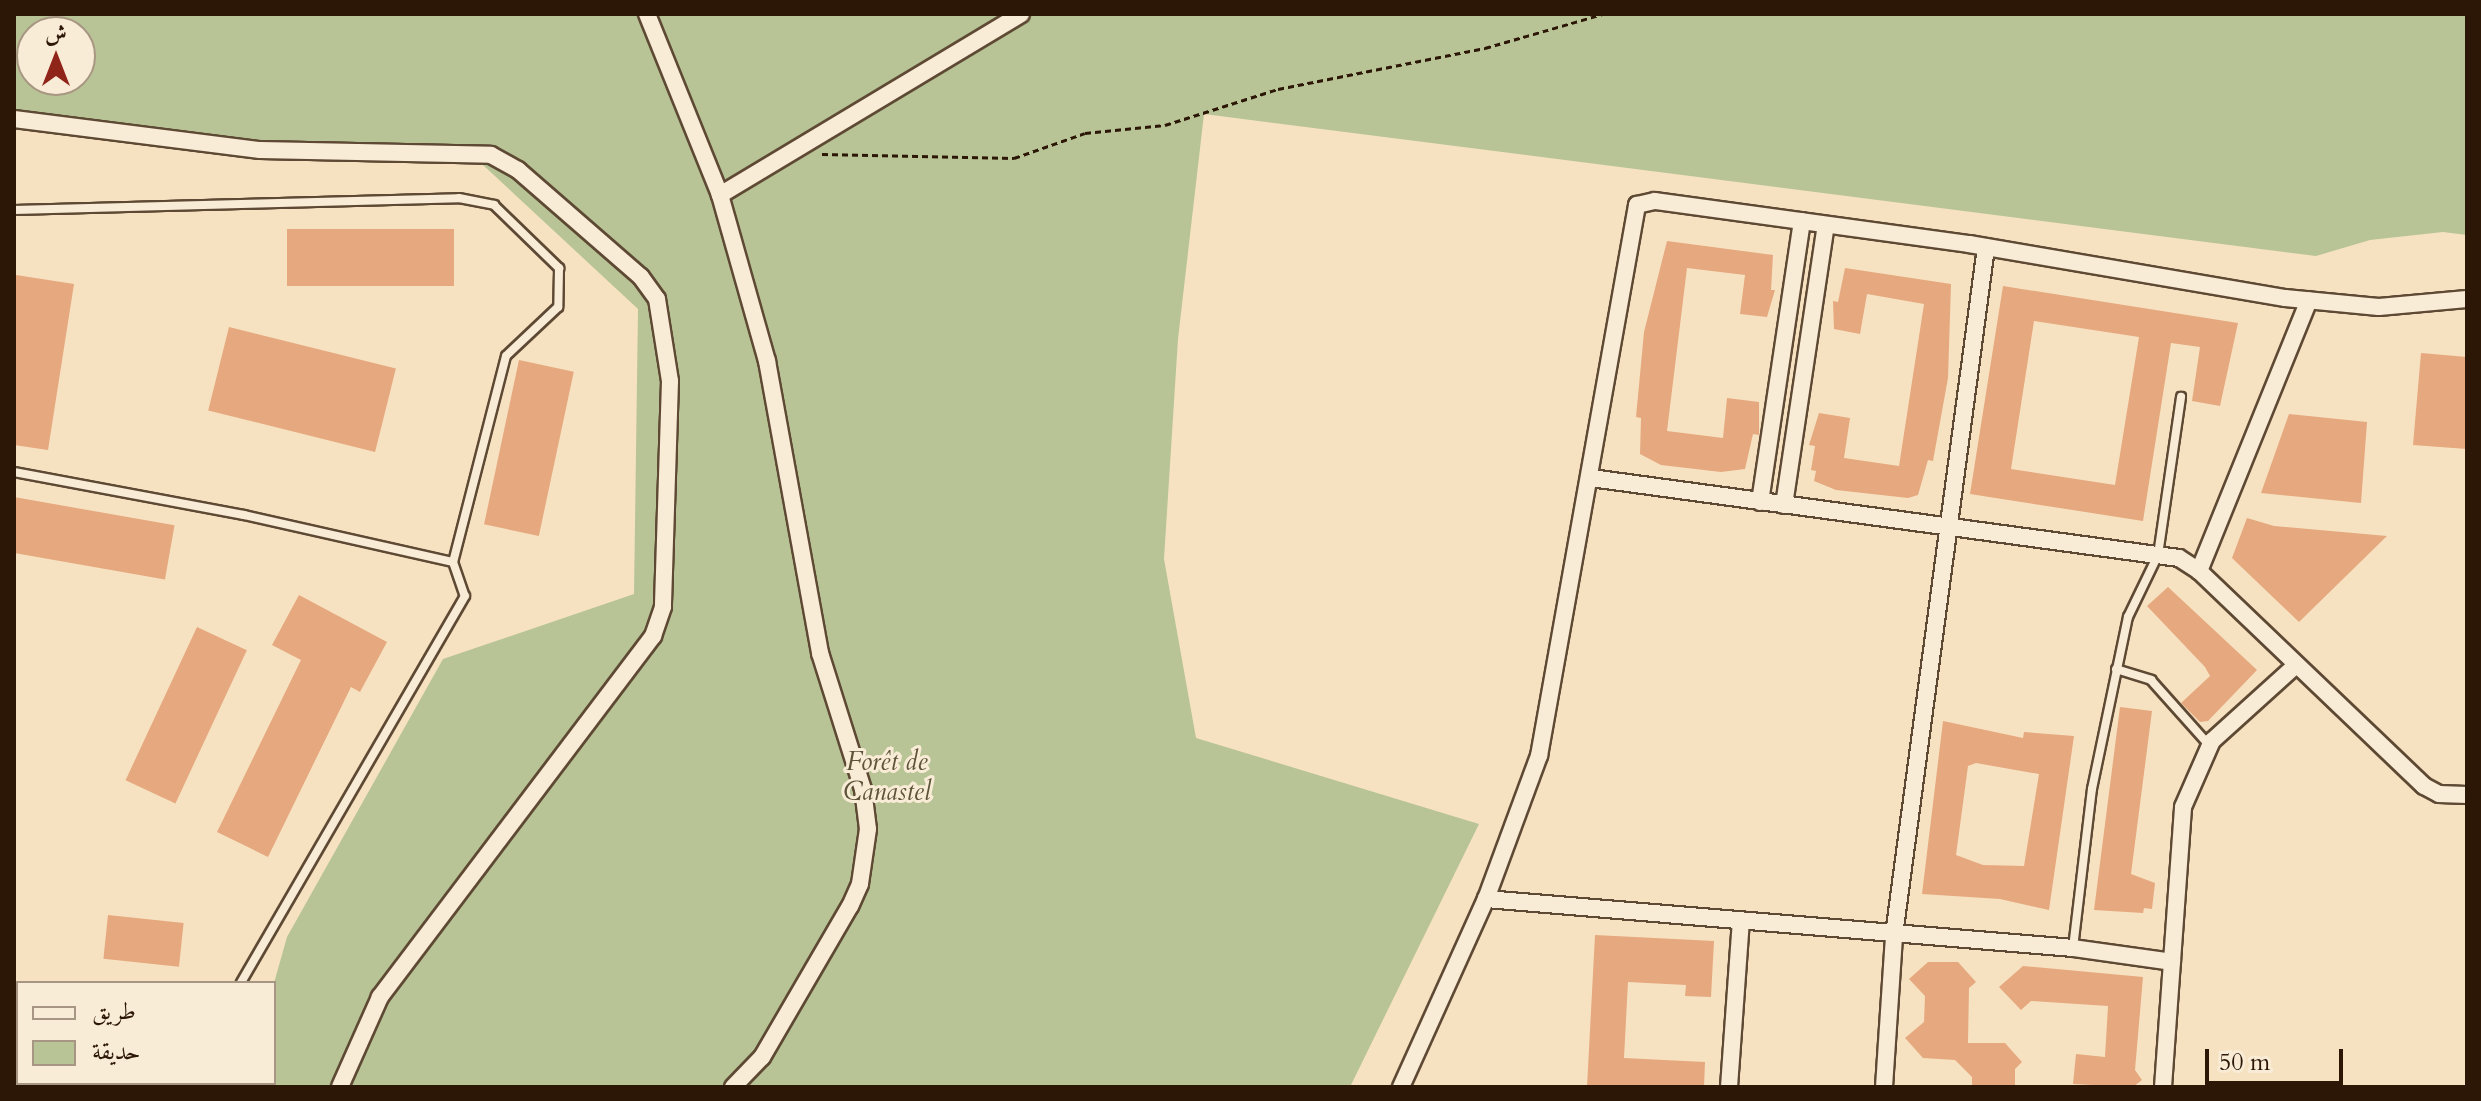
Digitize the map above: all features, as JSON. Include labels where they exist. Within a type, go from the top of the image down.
[{"type":"street","points":[[647,14],[720,195],[767,361],[820,653],[863,789],[868,829],[860,884],[850,906],[762,1057],[733,1087]]},
{"type":"street","points":[[720,195],[1021,14]]},
{"type":"street","points":[[14,119],[260,150],[491,155],[518,170],[630,267],[657,299],[670,381],[663,607],[653,636],[380,997],[340,1087]]},
{"type":"street","points":[[1401,1087],[1486,899],[1539,756],[1591,478],[1637,205],[1655,201],[1986,247],[2309,300],[2379,307],[2467,299]]},
{"type":"street","points":[[1760,502],[1802,221]]},
{"type":"street","points":[[1784,505],[1826,225]]},
{"type":"street","points":[[1884,1087],[1894,935],[1945,528],[1986,247]]},
{"type":"street","points":[[2199,571],[2309,300]]},
{"type":"street","points":[[1775,399],[1800,402]]},
{"type":"street","points":[[1591,478],[2179,558],[2199,571],[2424,786],[2467,795]]},
{"type":"street","points":[[2163,1087],[2183,807],[2210,746],[2296,665]]},
{"type":"street","points":[[1486,899],[2073,948],[2172,962]]},
{"type":"street","points":[[1729,1087],[1741,920]]},
{"type":"lane","points":[[14,210],[459,198],[494,205],[559,268],[558,307],[506,356],[453,562],[465,596],[242,981]]},
{"type":"lane","points":[[2073,948],[2092,789],[2128,617],[2158,555],[2181,397]]},
{"type":"lane","points":[[14,472],[244,515],[453,562]]},
{"type":"lane","points":[[2116,669],[2151,680],[2210,746]]},
{"type":"path","points":[[793,153],[1014,158],[1085,133],[1165,125],[1278,89],[1497,45],[1603,14]]},
{"type":"green space","name":"Forêt de Canastel","points":[[14,14],[2467,14],[2467,235],[2443,232],[2370,240],[2316,256],[1204,114],[1178,339],[1164,559],[1196,738],[1479,824],[1350,1087],[245,1087],[276,1085],[275,981],[287,937],[443,659],[634,594],[638,309],[483,165],[14,124]]},
{"type":"building","points":[[287,229],[454,229],[454,286],[287,286]]},
{"type":"building","points":[[1667,241],[1773,255],[1771,290],[1775,290],[1767,317],[1740,314],[1745,275],[1687,268],[1667,431],[1723,438],[1727,398],[1759,402],[1759,435],[1753,434],[1745,469],[1721,472],[1661,465],[1640,454],[1641,418],[1636,417],[1644,332]]},
{"type":"building","points":[[1845,268],[1951,284],[1948,378],[1933,461],[1928,460],[1918,495],[1908,498],[1836,490],[1814,481],[1816,471],[1811,470],[1815,446],[1809,445],[1819,413],[1850,418],[1844,458],[1899,466],[1924,304],[1867,294],[1860,334],[1834,329],[1833,301],[1838,302]]},
{"type":"building","points":[[16,275],[74,284],[48,450],[14,445]]},
{"type":"building","points":[[2003,286],[2238,323],[2220,406],[2192,401],[2200,347],[2171,343],[2143,521],[1970,494]],"holes":[[[2034,321],[2139,337],[2115,485],[2011,469]]]},
{"type":"building","points":[[229,327],[396,369],[375,452],[208,410]]},
{"type":"building","points":[[2421,353],[2467,357],[2467,449],[2413,445]]},
{"type":"building","points":[[519,360],[574,372],[539,536],[484,524]]},
{"type":"building","points":[[2289,414],[2367,422],[2361,503],[2261,493]]},
{"type":"building","points":[[14,497],[175,525],[165,579],[14,553]]},
{"type":"building","points":[[2247,518],[2274,526],[2387,536],[2299,622],[2232,558]]},
{"type":"building","points":[[2168,587],[2257,670],[2208,721],[2200,722],[2181,703],[2210,676],[2147,606]]},
{"type":"building","points":[[299,595],[387,642],[360,692],[351,687],[268,857],[217,832],[301,660],[272,645]]},
{"type":"building","points":[[197,627],[247,650],[175,803],[126,780]]},
{"type":"building","points":[[2120,707],[2152,711],[2131,874],[2155,883],[2152,909],[2144,908],[2143,913],[2094,910]]},
{"type":"building","points":[[1943,721],[2023,738],[2024,732],[2074,736],[2049,910],[2000,899],[1922,894]],"holes":[[[1976,763],[2039,774],[2024,866],[1983,865],[1956,855],[1968,766]]]},
{"type":"building","points":[[108,915],[184,923],[179,967],[103,959]]},
{"type":"building","points":[[1595,935],[1714,941],[1711,997],[1685,996],[1686,985],[1628,982],[1624,1058],[1705,1062],[1704,1087],[1587,1087]]},
{"type":"building","points":[[1928,962],[1958,962],[1976,982],[1969,988],[1968,1043],[2005,1043],[2022,1062],[2015,1069],[2015,1087],[1972,1087],[1972,1077],[1955,1060],[1923,1058],[1905,1038],[1924,1022],[1925,996],[1909,979]]},
{"type":"building","points":[[2023,966],[2143,977],[2135,1070],[2142,1080],[2133,1087],[2073,1084],[2076,1054],[2105,1057],[2108,1006],[2031,1001],[2021,1010],[1999,987]]}]
